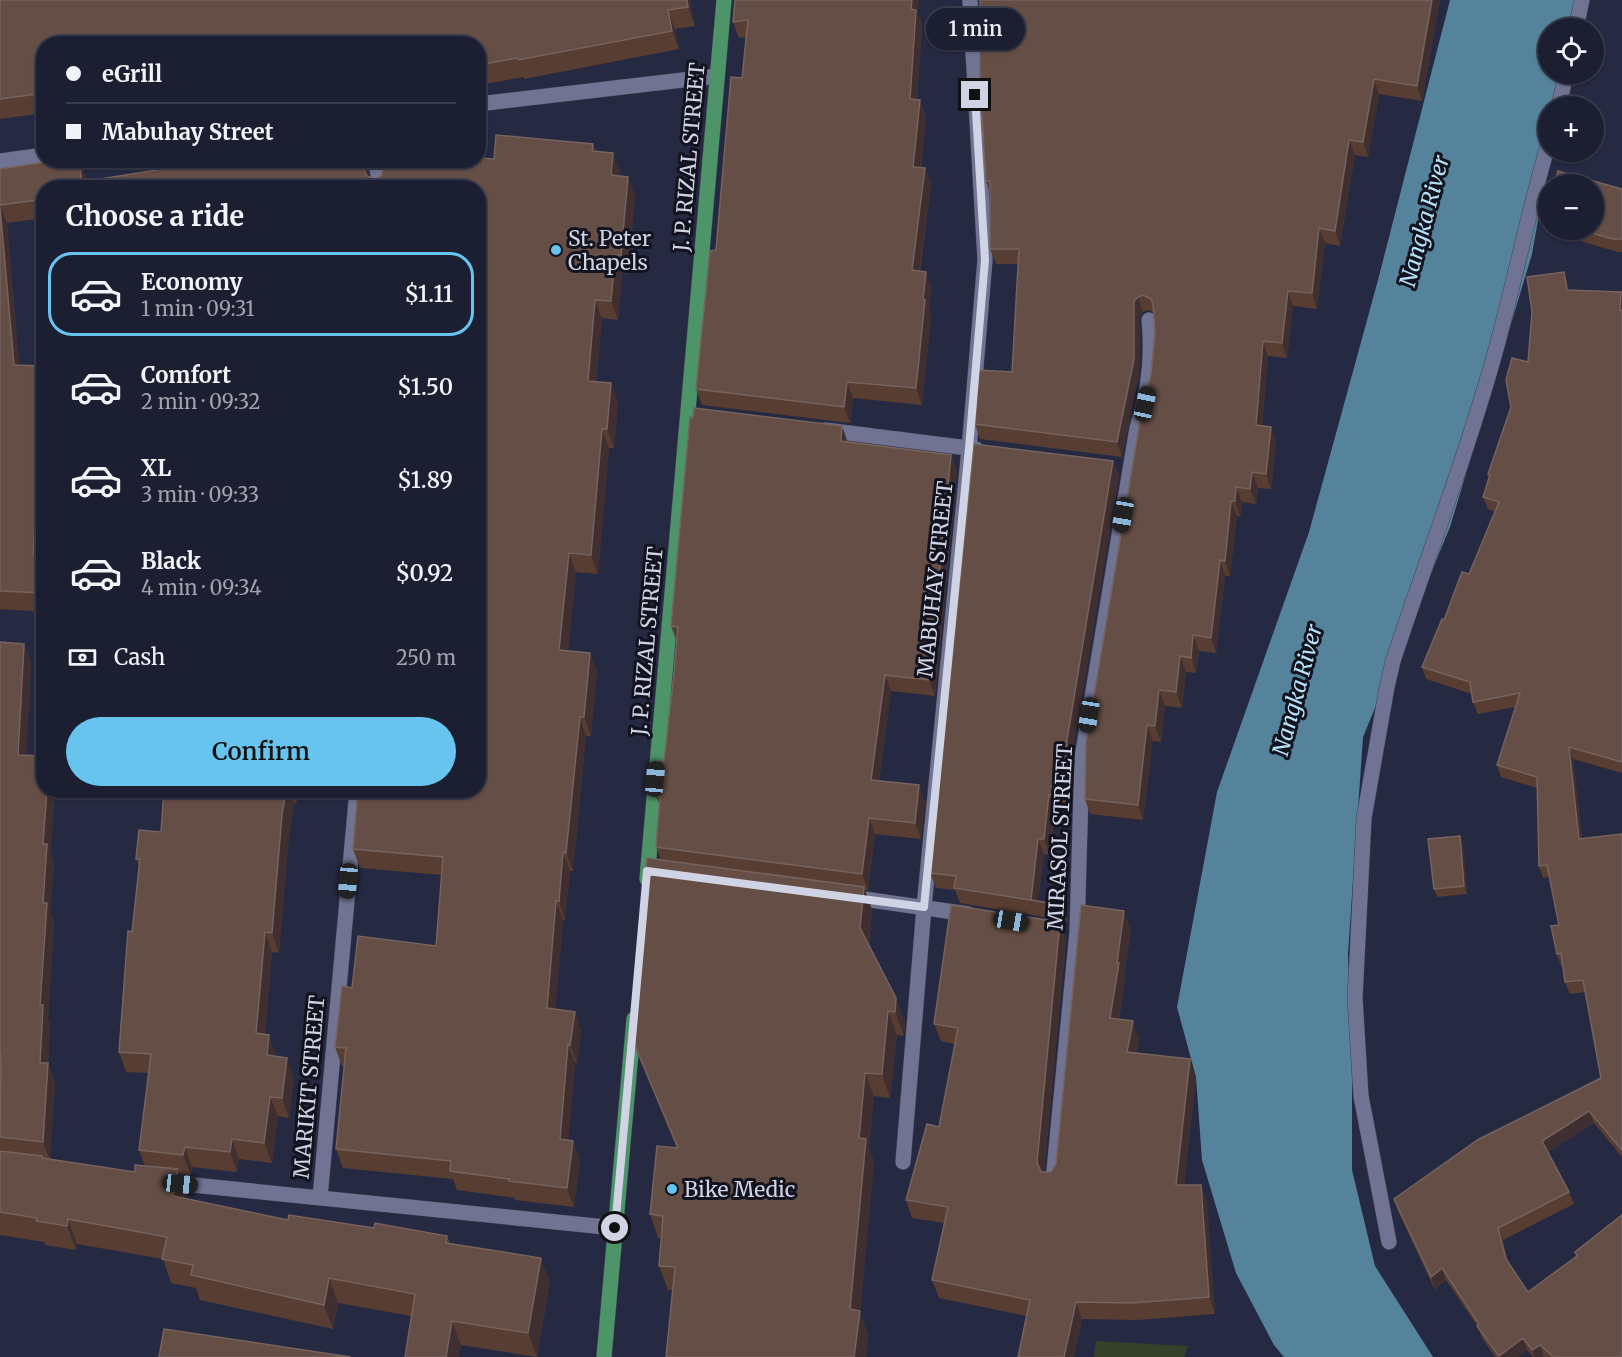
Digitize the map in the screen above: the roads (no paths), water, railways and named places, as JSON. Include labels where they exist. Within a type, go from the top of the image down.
[{"type":"main road","name":"J. P. RIZAL STREET","points":[[645,895],[653,872],[694,414],[724,0]]},
{"type":"main road","points":[[604,1357],[636,1002]]},
{"type":"street","name":"MABUHAY STREET","points":[[903,1162],[924,907],[985,260],[970,0]]},
{"type":"street","points":[[1578,18],[1582,0]]},
{"type":"street","points":[[486,104],[717,76]]},
{"type":"street","points":[[0,160],[36,156]]},
{"type":"street","points":[[1389,1242],[1361,1096],[1354,999],[1364,818],[1393,661],[1454,486],[1495,353],[1543,162]]},
{"type":"street","name":"MIRASOL STREET","points":[[1053,1181],[1082,757],[1126,467],[1149,381],[1152,355],[1149,320]]},
{"type":"street","points":[[805,428],[987,451]]},
{"type":"street","name":"MARIKIT STREET","points":[[356,798],[320,1198],[615,1228]]},
{"type":"street","points":[[831,895],[982,916]]},
{"type":"street","points":[[145,1180],[320,1198]]},
{"type":"water","name":"Nangka River","points":[[1450,0],[1576,0],[1573,18],[1538,18],[1538,84],[1561,84],[1559,96],[1538,96],[1538,162],[1548,162],[1546,174],[1538,174],[1538,220],[1532,254],[1450,527],[1363,737],[1348,954],[1352,1170],[1375,1266],[1433,1357],[1284,1357],[1274,1345],[1236,1273],[1202,1160],[1196,1077],[1177,1007],[1217,792],[1309,532],[1378,280]]},
{"type":"place","name":"St. Peter Chapels","points":[[556,250]]},
{"type":"place","name":"Bike Medic","points":[[672,1189]]}]
